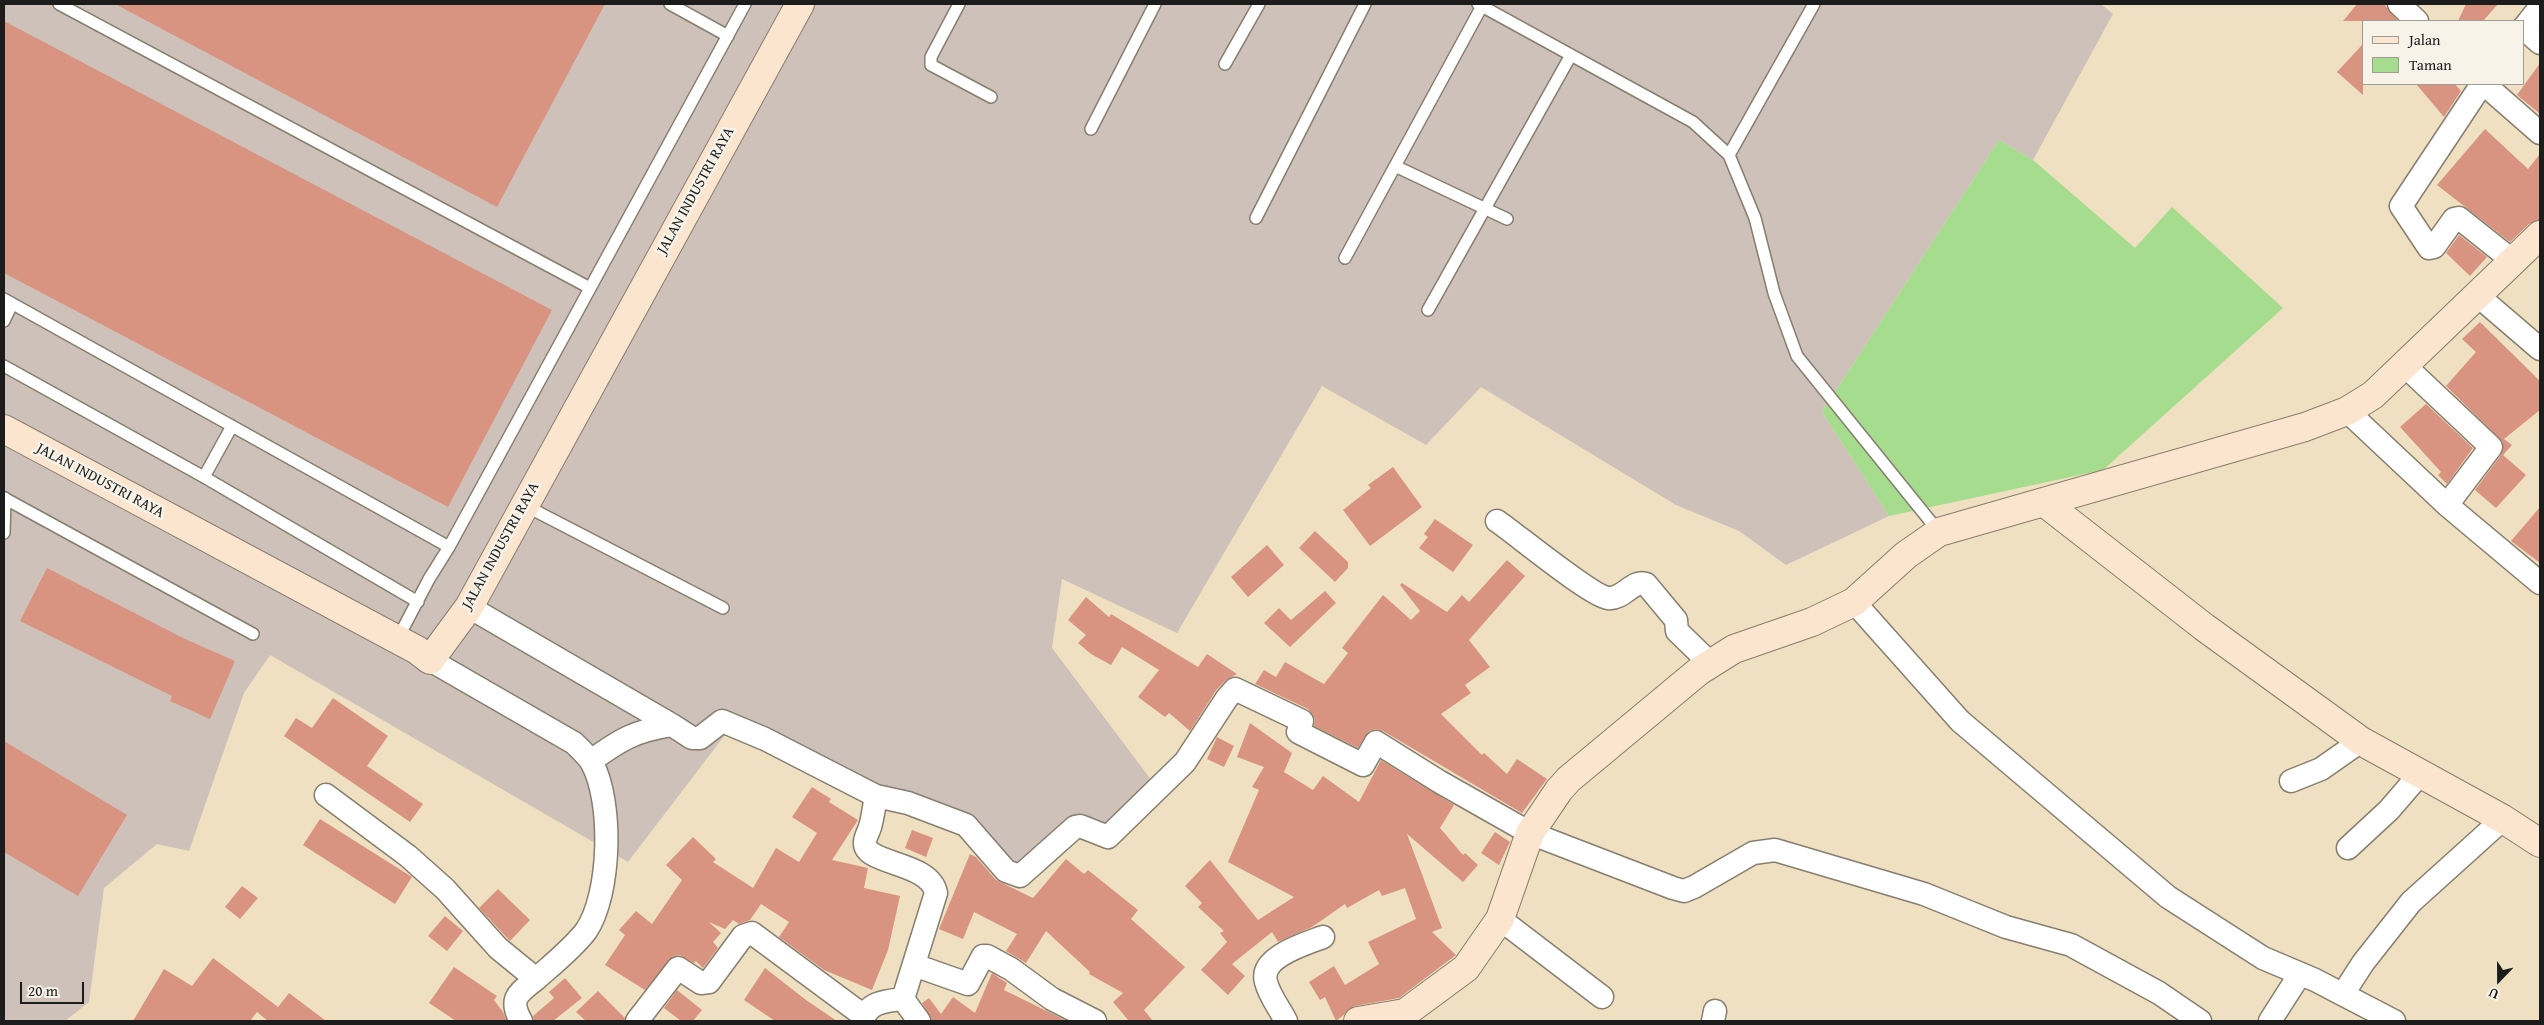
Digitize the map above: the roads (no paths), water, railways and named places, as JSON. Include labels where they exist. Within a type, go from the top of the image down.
[{"type":"street","name":"JALAN INDUSTRI RAYA","points":[[4,429],[430,660],[469,607],[800,4]]},
{"type":"street","points":[[2524,28],[2540,7]]},
{"type":"street","points":[[2524,30],[2540,42]]},
{"type":"street","points":[[2482,85],[2401,206],[2429,248],[2434,247],[2454,219],[2459,218],[2512,261]]},
{"type":"street","points":[[2484,85],[2540,133]]},
{"type":"street","points":[[1358,1021],[1405,1013],[1466,968],[1500,919],[1530,833],[1559,790],[1569,779],[1711,664],[1734,649],[1812,622],[1854,602],[1906,555],[1939,532],[2306,427],[2347,411],[2373,395],[2540,236]]},
{"type":"street","points":[[2477,296],[2540,349]]},
{"type":"street","points":[[2404,365],[2491,447],[2447,505]]},
{"type":"street","points":[[2347,411],[2447,505],[2540,583]]},
{"type":"street","points":[[2045,503],[2204,627],[2360,741],[2503,819],[2540,843]]},
{"type":"street","points":[[1497,520],[1603,597],[1617,598],[1637,584],[1642,582],[1646,584],[1676,620],[1678,631],[1711,664]]},
{"type":"street","points":[[1854,602],[1960,721],[2168,897],[2263,958],[2343,994],[2394,1021]]},
{"type":"street","points":[[469,607],[692,738],[700,738],[722,722],[765,739],[876,796],[908,803],[966,825],[1006,871],[1020,876],[1026,874],[1075,827],[1080,826],[1108,837],[1185,762],[1226,698],[1235,690],[1302,721],[1298,732],[1363,765],[1376,742],[1440,782],[1530,833],[1684,891],[1753,853],[1775,850],[1924,894],[2006,927],[2071,945],[2159,993],[2200,1021]]},
{"type":"street","points":[[430,660],[574,743],[591,762],[602,786],[607,846],[600,898],[587,929],[575,944],[515,1000],[514,1006],[521,1021]]},
{"type":"street","points":[[591,762],[630,735],[672,725]]},
{"type":"street","points":[[2291,781],[2321,769],[2360,741]]},
{"type":"street","points":[[2348,848],[2389,810],[2420,774]]},
{"type":"street","points":[[326,795],[408,856],[445,889],[498,948],[536,979]]},
{"type":"street","points":[[876,796],[865,842],[867,849],[874,855],[922,873],[934,885],[935,900],[926,921],[903,999]]},
{"type":"street","points":[[2343,994],[2363,963],[2411,902],[2503,819]]},
{"type":"street","points":[[1500,919],[1602,997]]},
{"type":"street","points":[[637,1021],[678,968],[684,970],[701,983],[709,982],[743,936],[752,933],[863,1018],[868,1009],[876,1004],[903,999]]},
{"type":"street","points":[[1286,1021],[1266,983],[1268,969],[1275,958],[1323,937]]},
{"type":"street","points":[[914,965],[968,984],[983,956],[986,956],[1011,969],[1052,999],[1095,1021]]},
{"type":"street","points":[[2270,1021],[2300,974]]},
{"type":"street","points":[[903,999],[920,1021]]},
{"type":"lane","points":[[59,4],[590,288]]},
{"type":"lane","points":[[670,4],[728,36]]},
{"type":"lane","points":[[397,641],[429,579],[449,547],[745,4]]},
{"type":"lane","points":[[959,4],[931,57],[931,65],[991,97]]},
{"type":"lane","points":[[1091,129],[1155,4]]},
{"type":"lane","points":[[1225,64],[1259,4]]},
{"type":"lane","points":[[1256,218],[1365,4]]},
{"type":"lane","points":[[1729,155],[1814,4]]},
{"type":"lane","points":[[1345,258],[1480,5],[1693,122],[1729,155],[1755,218],[1774,293],[1797,356],[1939,532]]},
{"type":"lane","points":[[1428,310],[1484,206],[1571,55]]},
{"type":"lane","points":[[1395,166],[1484,206],[1507,219]]},
{"type":"lane","points":[[4,321],[8,302],[449,547]]},
{"type":"lane","points":[[4,366],[204,477],[418,602]]},
{"type":"lane","points":[[204,477],[232,426]]},
{"type":"lane","points":[[4,533],[4,498],[253,634]]},
{"type":"lane","points":[[524,505],[723,608]]}]
